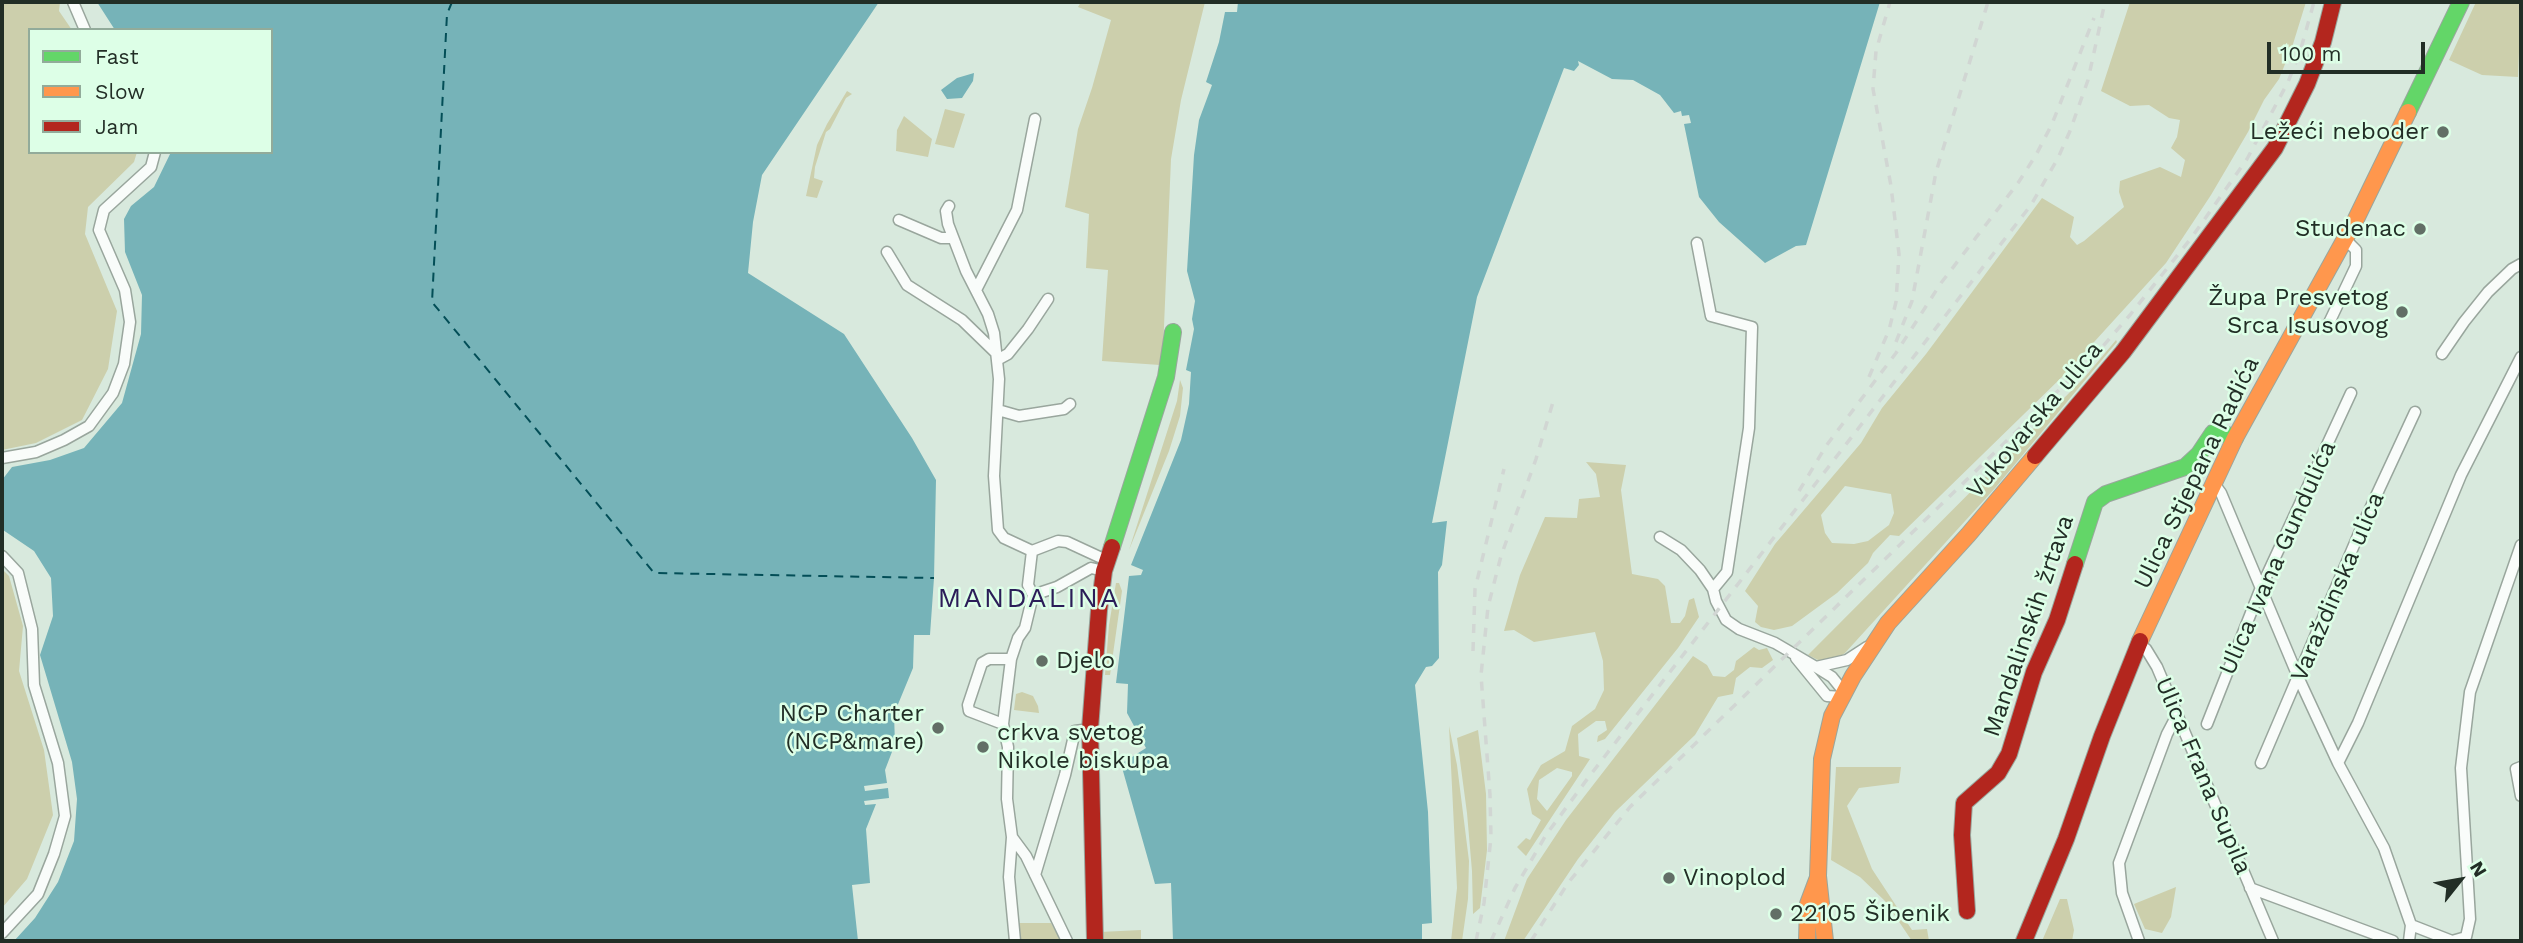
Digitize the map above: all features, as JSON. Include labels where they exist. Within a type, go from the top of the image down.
[{"type":"main road","name":"Vukovarska ulica","points":[[1825,941],[1818,876],[1822,759],[1832,716],[1843,695],[1877,638],[1996,503],[2123,352],[2254,180],[2275,148],[2307,84],[2323,42],[2333,2]]},
{"type":"main road","name":"Ulica Stjepana Radića","points":[[2024,941],[2066,839],[2138,644],[2213,482],[2376,180],[2461,2]]},
{"type":"main road","points":[[1096,941],[1090,729],[1095,642],[1106,566],[1166,377],[1173,331]]},
{"type":"main road","name":"Mandalinskih žrtava","points":[[1966,911],[1962,835],[1964,803],[1998,773],[2009,754],[2034,672],[2057,620],[2095,502],[2106,494],[2185,467],[2199,454],[2213,433],[2219,432],[2235,438]]},
{"type":"main road","name":"Vukovarska ulica","points":[[1807,941],[1808,904],[1818,876]]},
{"type":"street","points":[[73,2],[84,28]]},
{"type":"street","points":[[976,290],[1017,211],[1035,119]]},
{"type":"street","points":[[2,457],[36,452],[89,426],[113,393],[124,364],[130,322],[125,290],[99,230],[104,210],[151,167],[154,154]]},
{"type":"street","points":[[949,206],[946,211],[948,224],[994,334],[999,379],[994,476],[998,530],[1004,538],[1032,551],[1058,541],[1067,542],[1106,566]]},
{"type":"street","points":[[899,220],[941,237],[953,238]]},
{"type":"street","points":[[2328,325],[2356,266],[2356,250],[2345,239]]},
{"type":"street","points":[[1697,243],[1711,316],[1752,327],[1749,428],[1727,572],[1713,589]]},
{"type":"street","points":[[887,253],[907,285],[962,320],[996,356]]},
{"type":"street","points":[[2442,354],[2463,321],[2488,292],[2521,264]]},
{"type":"street","points":[[996,356],[1013,348],[1048,299]]},
{"type":"street","points":[[2338,763],[2358,723],[2461,475],[2521,357]]},
{"type":"street","name":"Ulica Ivana Gundulića","points":[[2207,724],[2260,590],[2351,393]]},
{"type":"street","points":[[998,410],[1019,416],[1064,410],[1070,404]]},
{"type":"street","name":"Varaždinska ulica","points":[[2261,763],[2363,524],[2415,412]]},
{"type":"street","points":[[2213,482],[2221,493],[2260,590],[2338,763],[2384,848],[2411,925],[2409,941]]},
{"type":"street","points":[[1660,537],[1681,550],[1700,570],[1713,589],[1716,601],[1727,620],[1739,629],[1775,643],[1832,677],[1843,695],[1827,696],[1794,656]]},
{"type":"street","points":[[2411,925],[2452,941],[2466,937],[2470,919],[2461,768],[2470,692],[2519,558],[2521,545]]},
{"type":"street","points":[[1015,941],[1009,877],[1012,837],[1007,799],[1008,747],[1003,724],[1011,659],[1017,638],[1025,628],[1033,595],[1028,585],[1032,551]]},
{"type":"street","points":[[2,556],[18,573],[32,629],[34,685],[58,763],[65,816],[38,894],[2,933]]},
{"type":"street","points":[[1033,595],[1057,587],[1091,568],[1106,566]]},
{"type":"street","points":[[1816,667],[1847,660],[1877,638]]},
{"type":"street","name":"Ulica Frana Supila","points":[[2138,644],[2146,649],[2157,667],[2250,888],[2393,941]]},
{"type":"street","points":[[1003,724],[969,710],[968,705],[982,663],[989,659],[1011,659]]},
{"type":"street","points":[[2139,941],[2122,893],[2119,863],[2167,734],[2177,715]]},
{"type":"street","points":[[1035,875],[1075,732],[1090,729]]},
{"type":"street","points":[[2519,768],[2521,796]]},
{"type":"street","points":[[1012,837],[1026,856],[1067,941]]},
{"type":"street","points":[[2250,888],[2273,941]]},
{"type":"green space","points":[[2,2],[60,2],[59,11],[71,28],[28,28],[28,154],[136,154],[134,162],[88,207],[85,234],[117,311],[108,369],[82,420],[36,443],[2,450]]},
{"type":"green space","points":[[1081,2],[1205,2],[1181,100],[1171,159],[1163,350],[1160,365],[1102,361],[1108,270],[1086,268],[1089,214],[1065,207],[1078,129],[1111,20],[1078,7]]},
{"type":"green space","points":[[2130,2],[2306,2],[2279,79],[2264,100],[2211,195],[2166,263],[2064,375],[1899,536],[1890,535],[1873,553],[1868,563],[1837,593],[1792,626],[1774,630],[1761,627],[1755,622],[1758,606],[1745,591],[1775,544],[1861,443],[1882,408],[1926,354],[2042,198],[2074,217],[2070,237],[2077,245],[2124,207],[2119,192],[2120,181],[2160,167],[2181,177],[2185,160],[2171,148],[2177,137],[2180,120],[2169,118],[2149,105],[2130,106],[2101,91]],"holes":[[[1845,486],[1891,494],[1894,513],[1889,525],[1868,541],[1854,544],[1832,543],[1825,533],[1821,515]]]},
{"type":"green space","points":[[2476,2],[2521,2],[2518,77],[2482,75],[2449,60]]},
{"type":"green space","points":[[847,91],[852,94],[846,98],[826,132],[815,167],[814,178],[823,181],[817,198],[806,196],[817,145]]},
{"type":"green space","points":[[945,109],[965,114],[954,148],[935,144]]},
{"type":"green space","points":[[904,116],[932,139],[928,157],[896,151],[897,130]]},
{"type":"green space","points":[[2116,340],[1996,487],[1845,653],[1835,660],[1822,662],[1808,655],[2084,378]]},
{"type":"green space","points":[[1180,380],[1183,388],[1180,416],[1169,451],[1129,550],[1177,401]]},
{"type":"green space","points":[[1586,462],[1626,465],[1621,490],[1632,574],[1658,579],[1665,586],[1671,623],[1680,623],[1685,616],[1689,600],[1694,598],[1699,617],[1678,648],[1605,739],[1597,742],[1598,736],[1607,730],[1605,721],[1596,721],[1578,734],[1579,756],[1590,759],[1526,856],[1517,847],[1526,838],[1530,840],[1541,820],[1532,814],[1527,789],[1541,765],[1565,751],[1572,726],[1595,709],[1604,690],[1603,661],[1595,632],[1534,642],[1514,630],[1504,631],[1520,575],[1545,517],[1577,518],[1579,499],[1600,497],[1596,474]],"holes":[[[1557,768],[1572,772],[1572,776],[1547,811],[1537,799],[1539,780]]]},
{"type":"green space","points":[[2,569],[9,576],[23,626],[19,671],[44,750],[53,815],[27,879],[2,908]]},
{"type":"green space","points":[[1116,583],[1119,583],[1122,591],[1110,675],[1105,675],[1109,625]]},
{"type":"green space","points":[[1754,647],[1759,650],[1767,648],[1773,660],[1762,668],[1750,667],[1736,678],[1733,694],[1718,697],[1695,735],[1615,812],[1578,859],[1523,941],[1504,941],[1527,879],[1566,820],[1693,656],[1707,665],[1713,676],[1725,677],[1734,670],[1736,661]]},
{"type":"green space","points":[[1022,692],[1033,696],[1039,713],[1014,710],[1016,694]]},
{"type":"green space","points":[[1449,726],[1457,765],[1469,861],[1468,899],[1462,941],[1451,941],[1457,888]]},
{"type":"green space","points":[[1478,730],[1486,794],[1487,850],[1480,908],[1473,914],[1467,813],[1457,738]]},
{"type":"green space","points":[[1836,767],[1901,767],[1899,783],[1859,788],[1847,806],[1872,869],[1912,930],[1927,929],[1929,941],[1912,941],[1885,901],[1860,877],[1831,860]]},
{"type":"green space","points":[[2176,887],[2171,917],[2162,933],[2145,929],[2134,904]]},
{"type":"green space","points":[[2060,899],[2067,899],[2074,930],[2072,941],[2042,941]]},
{"type":"green space","points":[[1018,923],[1051,923],[1061,941],[1020,941]]},
{"type":"green space","points":[[1141,930],[1141,941],[1101,941],[1100,932]]},
{"type":"water","points":[[97,2],[879,2],[762,175],[753,222],[748,273],[844,334],[936,480],[930,635],[914,635],[913,668],[894,714],[895,744],[885,770],[887,783],[864,786],[865,791],[888,788],[889,798],[864,801],[865,805],[876,804],[866,829],[870,883],[852,885],[858,941],[14,941],[35,918],[58,882],[74,841],[77,799],[72,762],[40,655],[53,616],[51,578],[34,551],[3,530],[2,480],[12,467],[50,460],[84,448],[122,403],[141,334],[142,295],[125,252],[124,219],[131,206],[154,187],[170,154],[273,154],[273,28],[114,28]]},
{"type":"water","points":[[1238,2],[1880,2],[1806,245],[1796,246],[1765,263],[1719,222],[1699,197],[1684,124],[1691,123],[1689,115],[1682,116],[1681,111],[1674,113],[1660,95],[1633,80],[1612,79],[1578,61],[1579,65],[1574,71],[1564,68],[1477,297],[1432,523],[1447,521],[1442,565],[1438,572],[1439,658],[1432,666],[1426,667],[1415,685],[1428,812],[1432,923],[1422,924],[1422,941],[1173,941],[1171,883],[1155,884],[1121,764],[1146,748],[1127,713],[1128,684],[1116,683],[1129,576],[1141,575],[1143,570],[1131,565],[1181,440],[1189,404],[1191,372],[1186,370],[1194,329],[1192,319],[1195,301],[1187,271],[1194,155],[1199,120],[1212,85],[1206,82],[1225,12],[1237,12]]},
{"type":"water","points":[[974,73],[973,81],[962,98],[947,99],[941,90],[957,78]]},
{"type":"ferry route","points":[[452,2],[447,14],[432,302],[654,573],[934,578]]},
{"type":"railway","points":[[1869,377],[1889,330],[1896,302],[1899,254],[1891,186],[1873,89],[1876,51],[1890,2]]},
{"type":"railway","points":[[1896,342],[1912,301],[1936,172],[1988,2]]},
{"type":"railway","points":[[1491,941],[1515,888],[1546,835],[2031,205],[2070,131],[2088,80],[2105,2]]},
{"type":"railway","points":[[1531,941],[1568,883],[1630,807],[2097,353],[2130,315],[2192,237],[2247,159],[2288,82],[2300,52],[2314,2]]},
{"type":"railway","points":[[1799,491],[1826,446],[1896,353],[1941,283],[2018,183],[2036,155],[2052,124],[2094,18]]},
{"type":"railway","points":[[1476,941],[1484,903],[1491,837],[1481,675],[1488,607],[1501,556],[1536,459],[1553,402]]},
{"type":"railway","points":[[1473,651],[1475,589],[1504,469]]},
{"type":"traffic: fast","points":[[2408,112],[2461,2]]},
{"type":"traffic: fast","points":[[1112,547],[1166,377],[1173,332]]},
{"type":"traffic: fast","points":[[2075,564],[2095,502],[2106,494],[2185,467],[2199,454],[2213,433],[2219,432],[2235,438]]},
{"type":"traffic: slow","points":[[2140,641],[2235,438],[2356,219],[2408,112]]},
{"type":"traffic: slow","points":[[1825,941],[1818,876],[1822,759],[1832,716],[1853,676],[1888,623],[2035,456]]},
{"type":"traffic: slow","points":[[1807,941],[1808,904],[1817,880]]},
{"type":"traffic: jam","points":[[2035,456],[2123,352],[2275,148],[2307,84],[2323,42],[2333,2]]},
{"type":"traffic: jam","points":[[1095,941],[1090,729],[1099,610],[1104,571],[1112,547]]},
{"type":"traffic: jam","points":[[1967,911],[1962,835],[1964,803],[1998,773],[2009,754],[2034,672],[2057,620],[2075,564]]},
{"type":"traffic: jam","points":[[2024,941],[2066,839],[2102,736],[2140,641]]},
{"type":"place","name":"Ležeći neboder","points":[[2443,132]]},
{"type":"place","name":"Studenac","points":[[2420,229]]},
{"type":"place","name":"Župa Presvetog Srca Isusovog","points":[[2402,312]]},
{"type":"place","name":"Djelo","points":[[1042,661]]},
{"type":"place","name":"NCP Charter (NCP&mare)","points":[[938,728]]},
{"type":"place","name":"crkva svetog Nikole biskupa","points":[[983,747]]},
{"type":"place","name":"Vinoplod","points":[[1669,878]]},
{"type":"place","name":"22105 Šibenik","points":[[1776,914]]},
{"type":"district","name":"MANDALINA","points":[[1029,599]]}]
